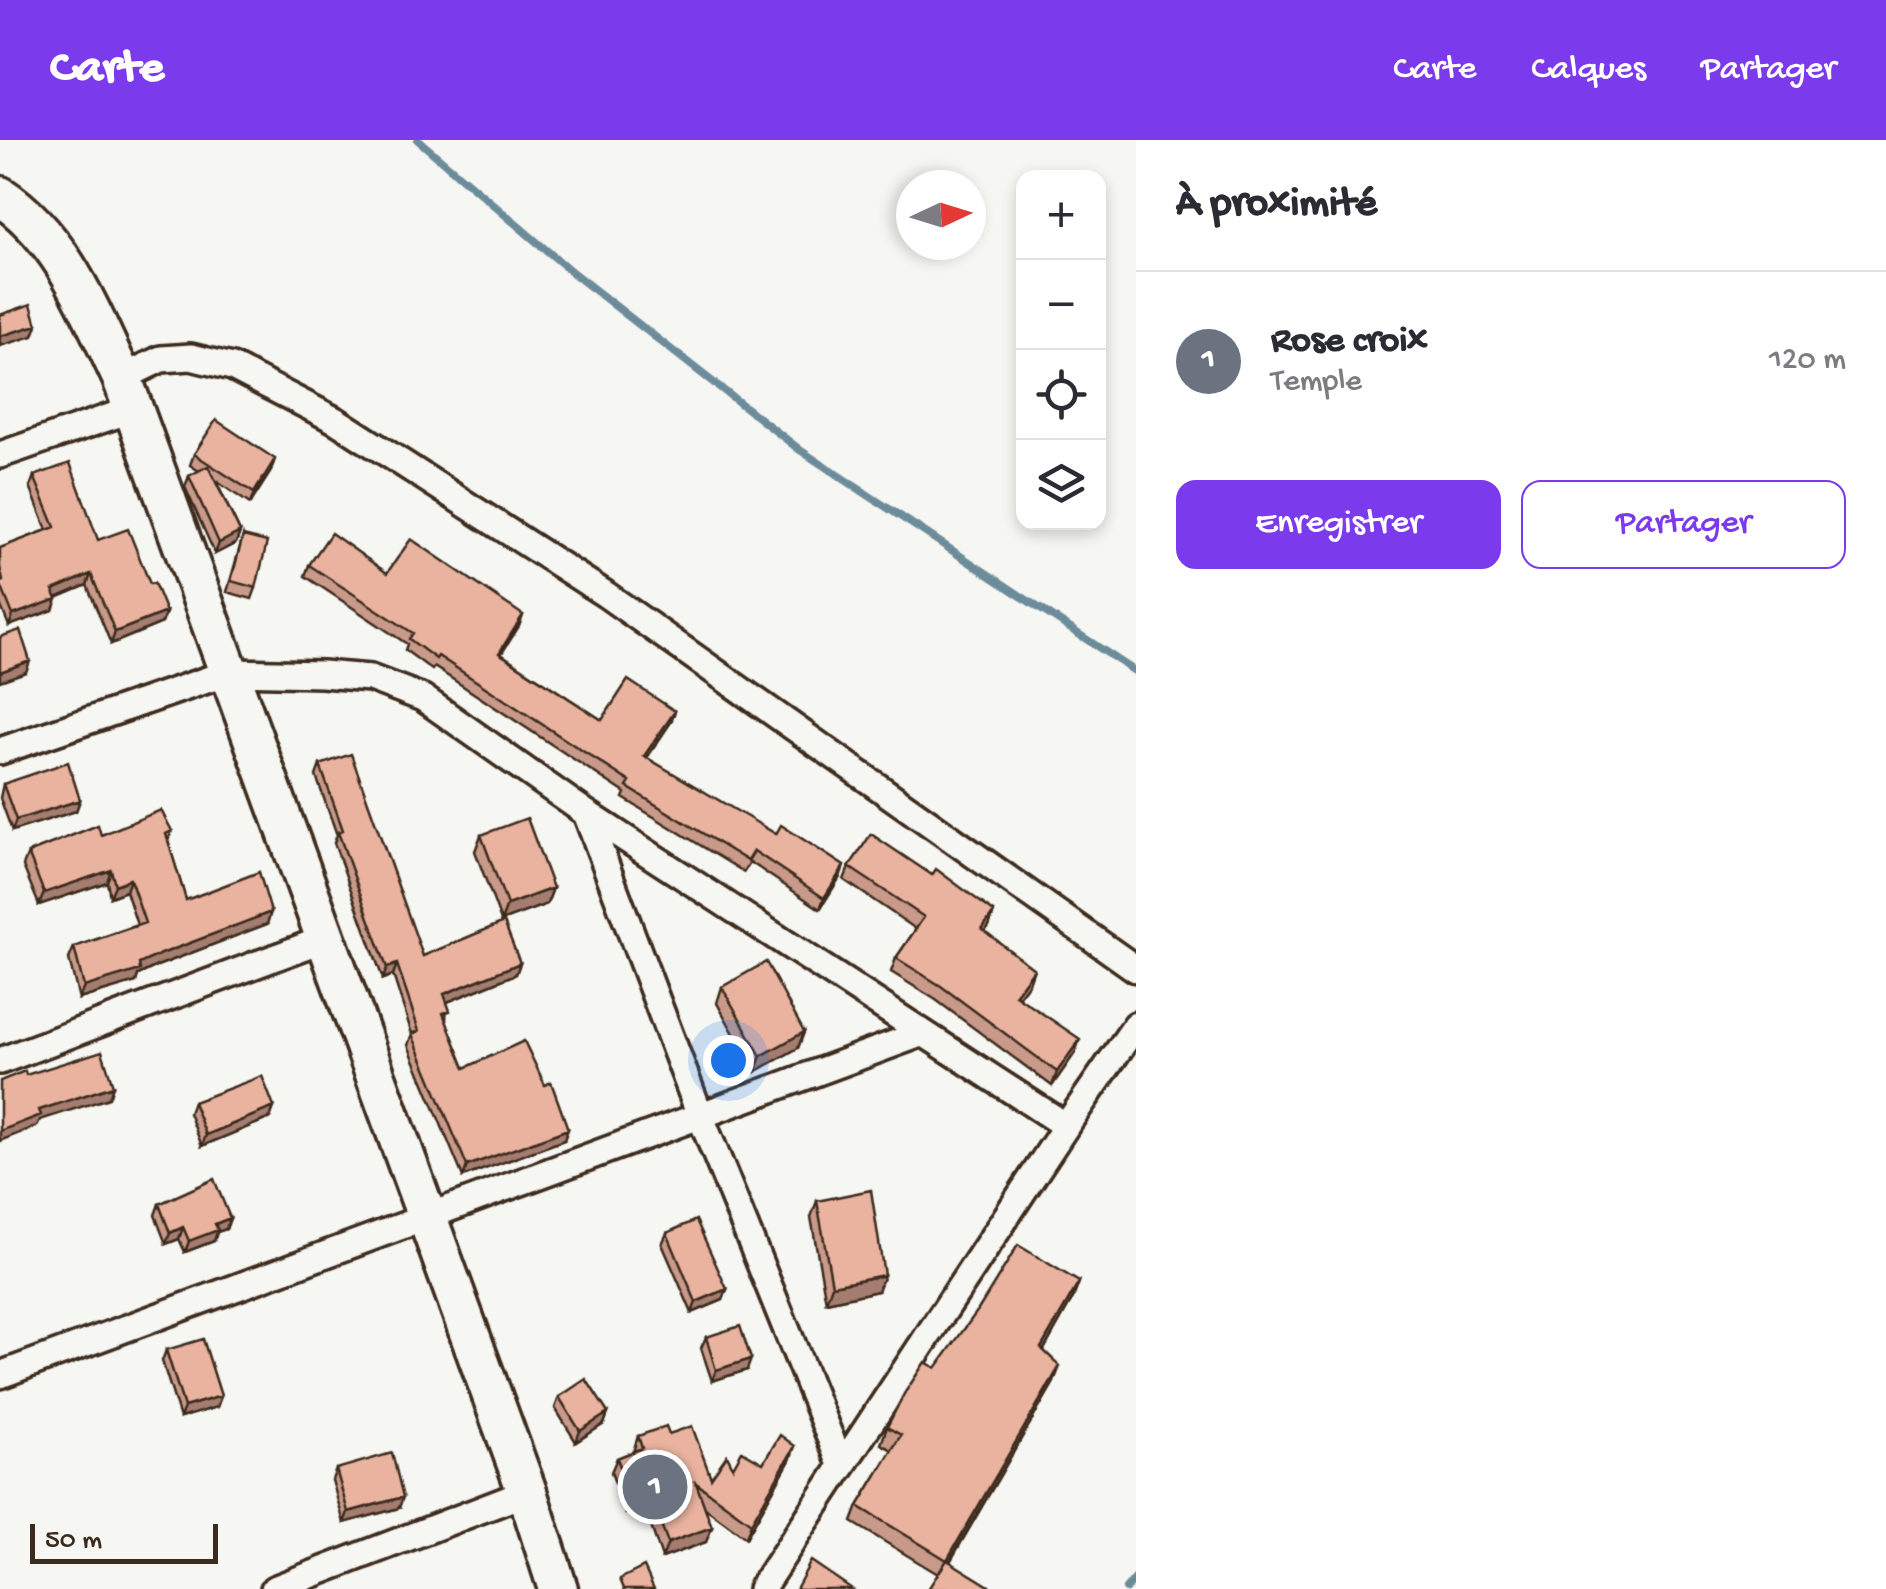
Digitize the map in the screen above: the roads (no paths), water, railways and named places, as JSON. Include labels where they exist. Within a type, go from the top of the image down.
[{"type":"street","points":[[0,196],[48,239],[78,286],[128,393],[527,1492],[558,1589]]},
{"type":"street","points":[[0,455],[128,393],[162,360],[191,356],[232,366],[337,422],[604,594],[1136,969]]},
{"type":"street","points":[[0,751],[230,672],[370,678],[423,698],[586,813],[1066,1126]]},
{"type":"street","points":[[586,813],[700,1116],[842,1466]]},
{"type":"street","points":[[0,1060],[324,939]]},
{"type":"street","points":[[761,1589],[1136,1025]]},
{"type":"street","points":[[0,1375],[924,1033]]},
{"type":"street","points":[[274,1589],[527,1492]]},
{"type":"waterway","points":[[418,140],[573,273],[800,450],[1136,672]]},
{"type":"waterway","points":[[1126,1589],[1136,1578]]},
{"type":"place","name":"Rose croix","points":[[655,1487]]}]
